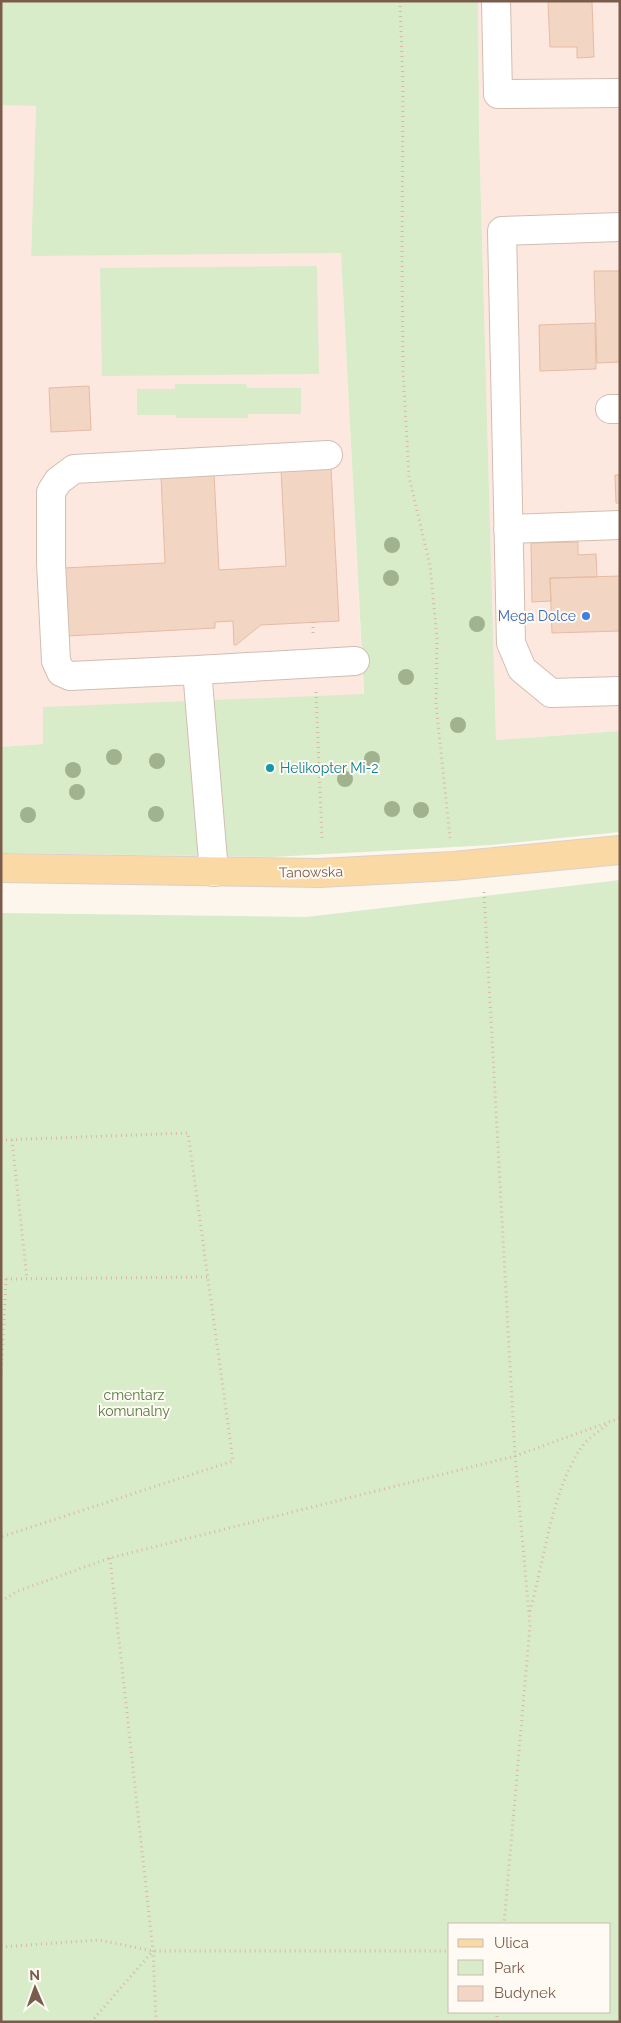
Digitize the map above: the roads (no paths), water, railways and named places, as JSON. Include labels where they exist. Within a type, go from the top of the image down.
[{"type":"main road","name":"Tanowska","points":[[1,868],[320,873],[482,864],[620,850]]},
{"type":"lane","points":[[496,1],[498,94],[620,93]]},
{"type":"lane","points":[[620,227],[502,231],[511,643],[522,669],[551,693],[620,691]]},
{"type":"lane","points":[[328,455],[74,469],[58,481],[51,492],[51,563],[56,661],[61,672],[70,676],[356,661]]},
{"type":"lane","points":[[508,529],[620,525]]},
{"type":"lane","points":[[197,670],[214,872]]},
{"type":"place","name":"Mega Dolce","points":[[586,616]]},
{"type":"place","name":"Helikopter Mi-2","points":[[270,768]]},
{"type":"park label","name":"cmentarz komunalny","points":[[134,1404]]}]
